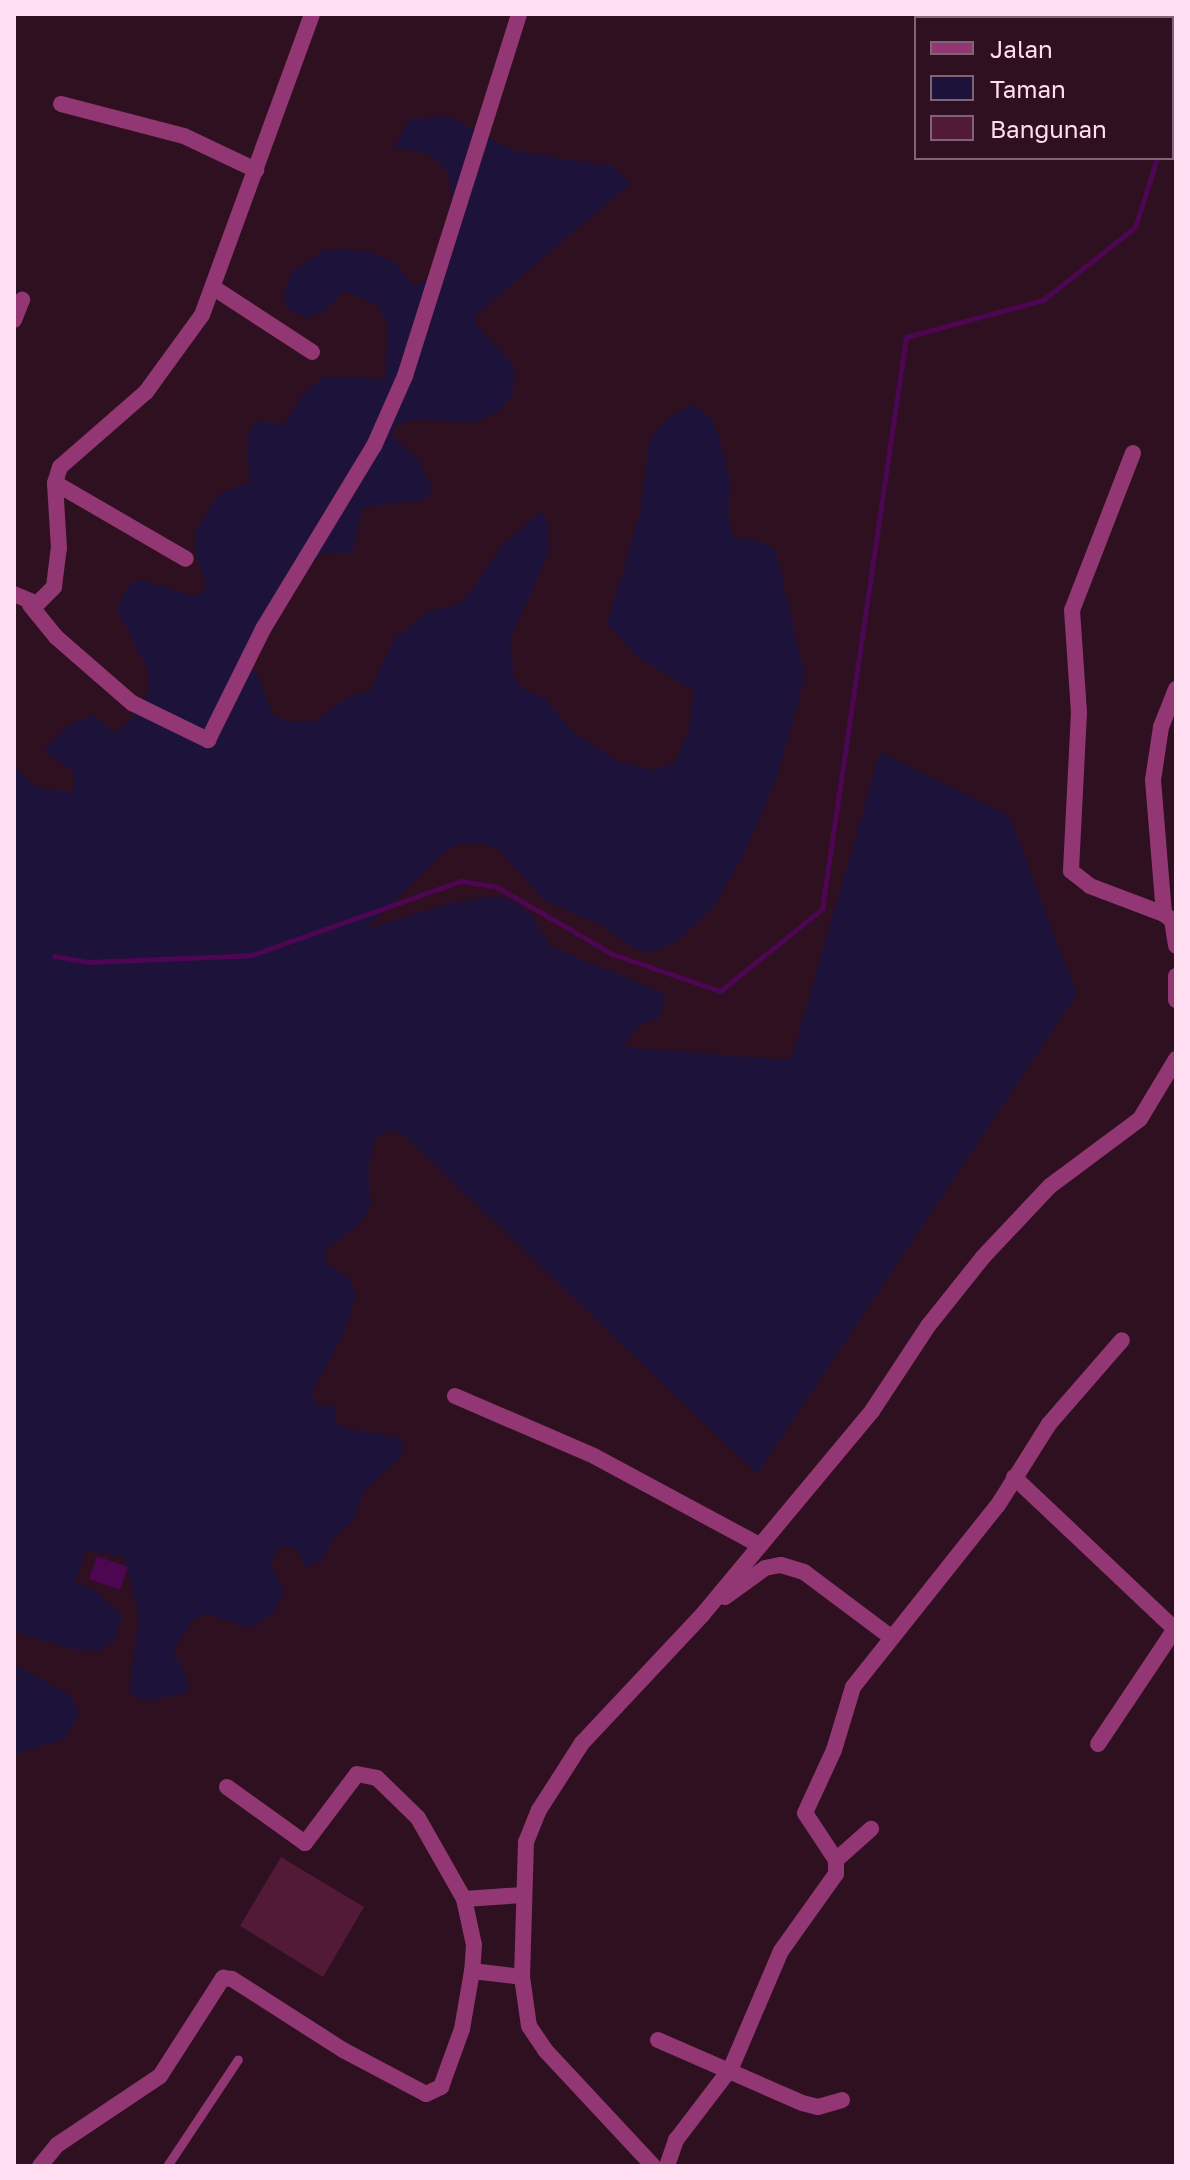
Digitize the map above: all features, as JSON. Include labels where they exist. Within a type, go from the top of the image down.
[{"type":"street","points":[[30,605],[46,599],[56,577],[55,483],[65,461],[115,422],[166,367],[202,315],[312,14]]},
{"type":"street","points":[[14,594],[30,605],[56,637],[132,703],[208,740],[263,629],[374,446],[405,376],[519,14]]},
{"type":"street","points":[[61,104],[184,136],[256,170]]},
{"type":"street","points":[[214,288],[312,352]]},
{"type":"street","points":[[14,320],[22,300]]},
{"type":"street","points":[[1133,453],[1072,610],[1079,736],[1071,871],[1079,880],[1164,914],[1172,920],[1176,946]]},
{"type":"street","points":[[55,483],[186,559]]},
{"type":"street","points":[[1164,914],[1153,780],[1161,727],[1176,689]]},
{"type":"street","points":[[1176,976],[1176,1000]]},
{"type":"street","points":[[653,2166],[545,2050],[529,2026],[522,1977],[526,1842],[557,1778],[582,1743],[703,1614],[872,1411],[928,1326],[983,1257],[1050,1186],[1140,1119],[1172,1077],[1176,1059]]},
{"type":"street","points":[[667,2166],[676,2140],[727,2074],[776,1961],[836,1874],[836,1860],[807,1823],[806,1807],[834,1750],[853,1687],[1014,1477],[1049,1424],[1122,1340]]},
{"type":"street","points":[[455,1396],[594,1456],[759,1545]]},
{"type":"street","points":[[1014,1477],[1176,1630],[1098,1744]]},
{"type":"street","points":[[703,1614],[765,1568],[781,1565],[804,1572],[891,1637]]},
{"type":"street","points":[[40,2166],[57,2145],[121,2098],[160,2076],[223,1978],[232,1979],[343,2050],[426,2094],[441,2087],[462,2029],[474,1945],[464,1899],[418,1818],[377,1778],[357,1774],[305,1843],[227,1787]]},
{"type":"street","points":[[836,1860],[871,1829]]},
{"type":"street","points":[[464,1899],[523,1895]]},
{"type":"street","points":[[472,1971],[522,1977]]},
{"type":"street","points":[[658,2040],[727,2074],[809,2105],[842,2100]]},
{"type":"lane","points":[[167,2166],[238,2059]]},
{"type":"green space","points":[[446,115],[512,150],[615,167],[630,184],[477,314],[475,323],[516,368],[512,394],[502,409],[474,423],[416,419],[396,425],[391,435],[416,457],[433,489],[428,499],[363,508],[352,553],[322,554],[292,582],[247,664],[258,675],[272,713],[285,721],[315,721],[350,696],[371,690],[394,639],[428,611],[457,605],[468,596],[500,547],[540,512],[546,516],[549,551],[510,640],[514,678],[525,690],[545,698],[570,729],[618,762],[655,770],[675,763],[689,728],[694,691],[639,658],[607,624],[640,514],[649,441],[664,421],[692,404],[712,419],[721,443],[731,488],[728,511],[733,537],[763,542],[776,550],[805,677],[776,780],[745,852],[715,905],[679,940],[652,953],[635,949],[597,923],[546,902],[498,849],[480,843],[460,844],[442,854],[365,930],[443,905],[491,896],[509,899],[529,912],[552,947],[666,994],[659,1019],[641,1024],[623,1047],[791,1060],[880,752],[1009,816],[1077,994],[757,1474],[407,1138],[389,1130],[376,1137],[368,1169],[371,1205],[359,1225],[325,1251],[328,1266],[348,1276],[356,1295],[344,1333],[311,1394],[317,1405],[334,1406],[337,1423],[344,1428],[401,1438],[404,1454],[362,1493],[354,1520],[334,1537],[323,1559],[305,1568],[298,1549],[279,1547],[271,1562],[284,1591],[276,1611],[251,1628],[205,1613],[191,1622],[173,1652],[186,1675],[188,1693],[144,1701],[129,1692],[139,1617],[124,1557],[86,1551],[75,1583],[93,1589],[122,1615],[114,1642],[98,1651],[77,1650],[14,1632],[14,766],[35,787],[73,793],[74,772],[44,751],[48,745],[70,724],[93,715],[115,733],[139,712],[149,688],[147,669],[117,609],[129,584],[142,580],[195,596],[202,593],[206,580],[195,556],[195,531],[219,494],[249,482],[247,441],[255,420],[283,425],[303,394],[324,377],[385,379],[388,326],[377,305],[344,291],[323,312],[305,318],[288,309],[283,294],[291,273],[321,251],[335,249],[368,252],[395,262],[413,286],[425,281],[438,260],[454,206],[448,173],[431,155],[394,147],[408,121]]},
{"type":"green space","points":[[14,1664],[71,1696],[79,1714],[65,1739],[14,1754]]},
{"type":"shaded area","points":[[97,1556],[128,1567],[120,1590],[89,1579]]},
{"type":"building","points":[[281,1857],[364,1907],[323,1977],[240,1926]]},
{"type":"waterway","points":[[1174,106],[1176,100]]},
{"type":"waterway","points":[[54,956],[88,962],[252,955],[461,881],[497,887],[612,954],[720,991],[822,909],[906,337],[1043,300],[1135,227],[1156,160]]}]
